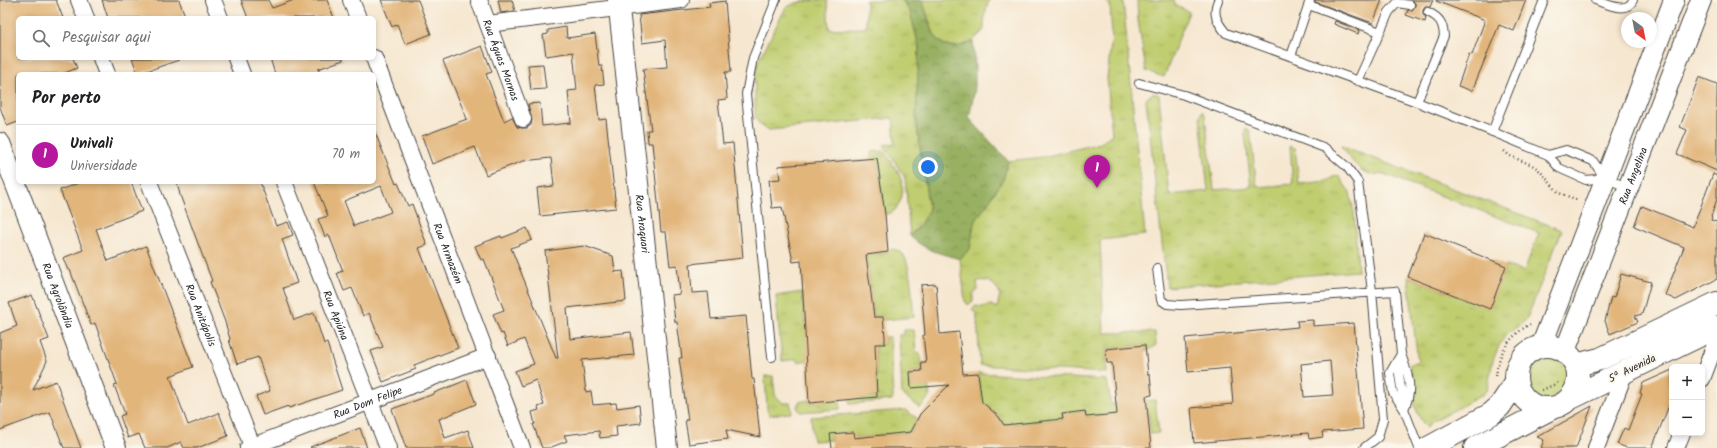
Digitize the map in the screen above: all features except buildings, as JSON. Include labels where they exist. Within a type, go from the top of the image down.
[{"type":"main road","name":"5ª Avenida","points":[[1570,358],[1600,359],[1717,303]]},
{"type":"main road","name":"5ª Avenida","points":[[1474,448],[1499,441],[1560,403],[1717,327]]},
{"type":"main road","points":[[1428,448],[1491,414],[1500,406],[1506,380],[1518,368],[1525,356],[1532,350],[1541,347],[1558,348],[1570,358],[1578,381],[1575,391],[1560,403],[1542,408],[1532,405],[1506,380]]},
{"type":"street","points":[[78,0],[85,16]]},
{"type":"street","points":[[213,0],[219,16]]},
{"type":"street","points":[[352,0],[357,16]]},
{"type":"street","name":"Rua Águas Mornas","points":[[479,0],[523,119]]},
{"type":"street","points":[[488,24],[618,4],[681,0]]},
{"type":"street","points":[[1541,347],[1604,178],[1674,0]]},
{"type":"street","name":"Rua Angelina","points":[[1570,358],[1629,188],[1701,0]]},
{"type":"street","name":"Rua Araquari","points":[[618,4],[667,448]]},
{"type":"street","points":[[102,60],[106,72]]},
{"type":"street","points":[[237,60],[241,72]]},
{"type":"street","name":"Rua Armazém","points":[[375,60],[522,448]]},
{"type":"street","name":"Rua Agrolândia","points":[[0,143],[116,448]]},
{"type":"street","name":"Rua Anitápolis","points":[[150,184],[251,447]]},
{"type":"street","name":"Rua Apiúna","points":[[285,184],[388,448]]},
{"type":"street","points":[[1705,371],[1717,339]]},
{"type":"street","name":"Rua Dom Felipe","points":[[251,447],[488,356]]},
{"type":"street","points":[[1596,448],[1625,372]]},
{"type":"street","points":[[1676,448],[1681,436]]},
{"type":"lane","points":[[772,357],[746,94],[753,58],[776,0]]},
{"type":"lane","points":[[1218,0],[1215,8],[1217,22],[1226,33],[1418,102],[1507,138],[1548,155],[1559,168],[1586,180],[1604,178],[1629,188]]},
{"type":"lane","points":[[1492,132],[1544,0]]},
{"type":"lane","points":[[1595,0],[1620,8],[1627,7],[1633,0]]},
{"type":"lane","points":[[1291,56],[1309,3],[1380,32]]},
{"type":"lane","points":[[1358,81],[1388,12],[1397,3],[1410,5]]},
{"type":"lane","points":[[1418,102],[1444,36],[1443,24],[1437,16],[1428,12]]},
{"type":"lane","points":[[1139,83],[1184,95],[1325,148],[1347,168],[1358,182],[1372,291],[1383,419],[1378,437],[1364,448]]},
{"type":"lane","points":[[1548,155],[1566,150],[1594,161],[1604,178]]},
{"type":"lane","points":[[1157,268],[1161,300],[1167,304],[1181,305],[1372,291],[1394,291],[1401,354],[1399,374],[1404,409],[1419,448]]},
{"type":"path","points":[[1507,138],[1504,147],[1505,153],[1532,165],[1538,169],[1559,193],[1578,201]]},
{"type":"path","points":[[1576,206],[1580,195]]},
{"type":"path","points":[[1506,380],[1497,363],[1511,338],[1532,322]]},
{"type":"green space","points":[[827,0],[829,29],[866,28],[866,0],[902,0],[910,12],[919,46],[916,120],[929,209],[920,225],[910,236],[905,178],[884,145],[895,143],[893,118],[769,130],[760,125],[755,117],[755,76],[758,62],[785,9],[799,2]]},
{"type":"green space","points":[[902,0],[922,0],[933,30],[937,38],[943,44],[950,47],[960,46],[973,41],[975,88],[969,118],[1008,161],[1003,180],[974,223],[970,249],[960,259],[927,248],[910,236],[920,225],[929,209],[916,120],[919,46],[910,12]]},
{"type":"green space","points":[[922,0],[989,0],[984,17],[984,30],[973,41],[960,47],[945,45],[935,37]]},
{"type":"green space","points":[[1105,0],[1123,0],[1145,235],[1100,240],[1104,333],[1155,332],[1156,345],[1146,352],[1145,345],[1106,349],[1107,373],[980,365],[977,318],[972,309],[976,306],[983,307],[989,304],[997,308],[1000,294],[996,287],[988,281],[977,281],[978,290],[973,294],[973,301],[968,305],[965,301],[960,259],[970,249],[974,223],[1003,180],[1008,161],[1043,157],[1101,143],[1112,134],[1107,78],[1112,36],[1110,5]]},
{"type":"green space","points":[[1137,0],[1174,0],[1175,5],[1189,12],[1164,77],[1146,71],[1138,20]]},
{"type":"green space","points":[[1153,93],[1159,95],[1169,195],[1208,191],[1200,116],[1202,111],[1205,115],[1214,190],[1251,187],[1245,133],[1246,128],[1250,131],[1257,187],[1293,184],[1290,146],[1295,148],[1299,184],[1326,181],[1333,177],[1339,176],[1350,193],[1354,212],[1358,271],[1167,287],[1146,100]]},
{"type":"green space","points":[[1341,146],[1562,230],[1528,316],[1524,322],[1506,335],[1500,344],[1493,360],[1487,390],[1482,395],[1430,423],[1427,428],[1418,414],[1412,389],[1410,364],[1418,363],[1408,277],[1489,308],[1506,266],[1524,271],[1539,233],[1381,173],[1375,175],[1369,174],[1358,167]]},
{"type":"green space","points":[[884,151],[897,171],[902,184],[903,192],[896,209],[891,213],[885,214],[877,158],[871,159],[871,152]]},
{"type":"green space","points":[[892,249],[898,250],[905,257],[911,283],[914,317],[883,320],[874,317],[866,255],[888,252]]},
{"type":"green space","points":[[802,292],[808,360],[798,362],[798,359],[782,361],[776,296]]},
{"type":"green space","points":[[904,330],[914,330],[916,353],[920,353],[922,371],[910,372],[911,388],[927,378],[930,396],[920,408],[902,394],[899,335],[904,334]]},
{"type":"green space","points":[[885,337],[890,337],[892,400],[850,404],[849,399],[877,397],[875,344],[885,344]]},
{"type":"green space","points":[[1547,351],[1557,353],[1565,359],[1571,367],[1573,377],[1571,387],[1565,395],[1557,401],[1547,403],[1537,401],[1529,395],[1523,387],[1521,377],[1523,367],[1529,359],[1537,353]]},
{"type":"green space","points":[[978,373],[1107,380],[1111,404],[1155,400],[1159,433],[1151,434],[1148,412],[1086,417],[1085,411],[1062,414],[1063,419],[1004,425],[999,417],[982,402]]},
{"type":"green space","points":[[765,376],[773,376],[775,395],[783,403],[790,403],[792,410],[791,413],[769,415],[767,409]]},
{"type":"green space","points":[[809,400],[809,403],[840,400],[840,409],[800,412],[797,407],[799,402]]},
{"type":"green space","points":[[905,410],[917,418],[911,432],[854,438],[830,434],[831,440],[813,441],[811,417]]},
{"type":"place","name":"Univali","points":[[1097,188]]}]
